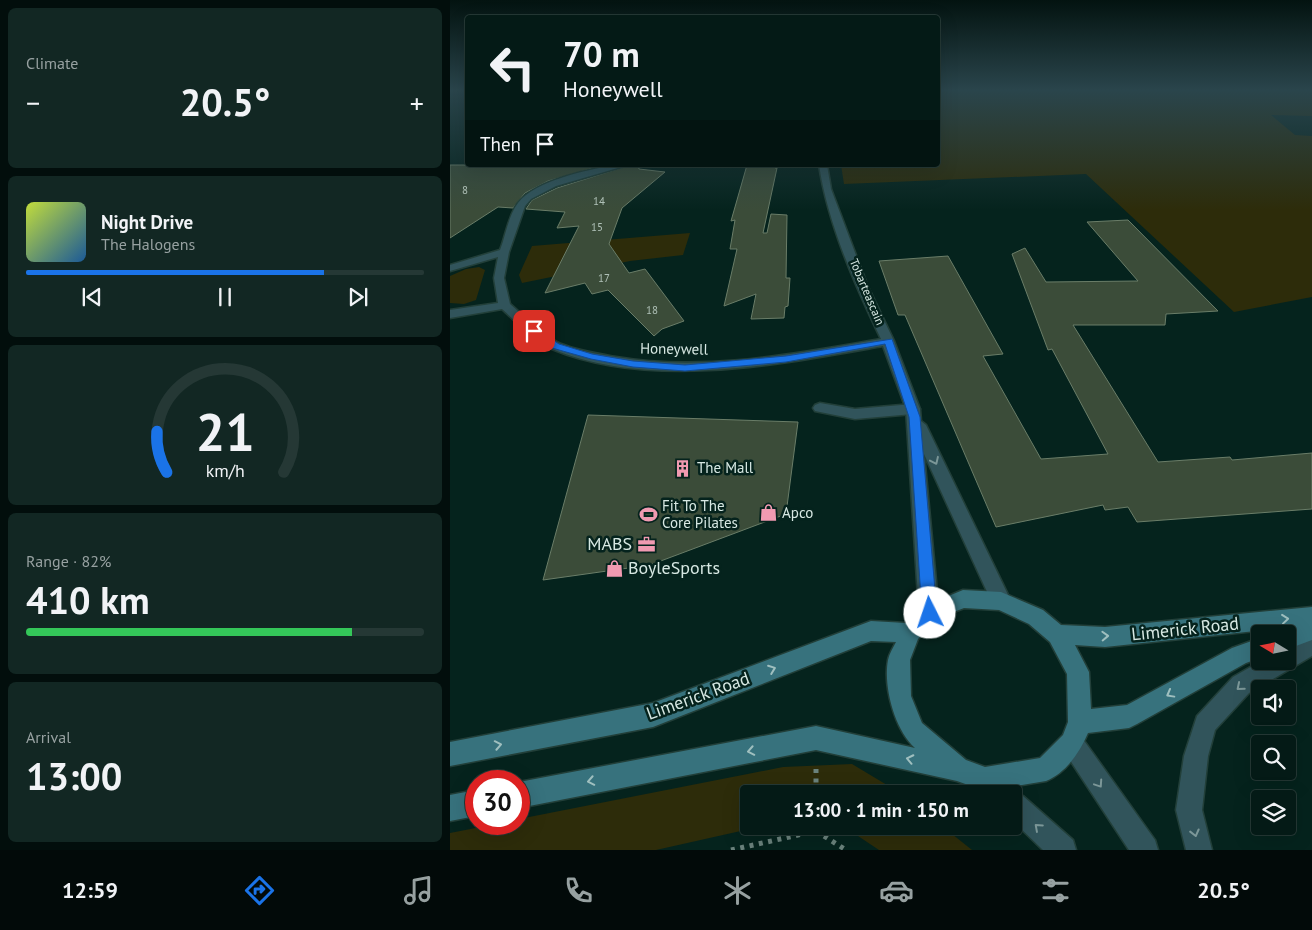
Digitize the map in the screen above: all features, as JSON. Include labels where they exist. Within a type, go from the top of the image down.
[{"type":"main road","points":[[958,769],[914,731],[900,696],[899,660],[910,633],[930,613],[964,599],[1001,601],[1036,617],[1057,635],[1078,672],[1076,732],[1046,769],[996,785]]},
{"type":"main road","name":"Limerick Road","points":[[1057,635],[1105,637],[1312,616]]},
{"type":"main road","points":[[1296,636],[1312,630]]},
{"type":"main road","name":"Limerick Road","points":[[450,754],[653,715],[871,631],[910,633]]},
{"type":"main road","name":"Limerick Road","points":[[1076,732],[1129,716],[1240,655],[1251,651]]},
{"type":"main road","points":[[530,792],[816,738],[958,769],[991,785]]},
{"type":"main road","points":[[450,808],[465,805]]},
{"type":"street","points":[[450,314],[504,305],[499,278],[504,252],[522,204],[536,193],[562,181],[616,167]]},
{"type":"street","name":"Tobarteascain","points":[[823,167],[827,189],[862,287],[888,341],[914,413],[1001,601]]},
{"type":"street","points":[[450,268],[504,252]]},
{"type":"street","name":"Honeywell","points":[[504,305],[555,346],[591,356],[633,364],[685,368],[786,359],[888,341]]},
{"type":"street","points":[[820,408],[841,414],[914,413]]},
{"type":"street","name":"Tobarteascain","points":[[914,413],[930,613]]},
{"type":"street","points":[[1296,653],[1312,644]]},
{"type":"street","points":[[1199,850],[1189,810],[1196,756],[1205,724],[1241,685],[1267,670]]},
{"type":"street","points":[[1076,732],[1145,850]]},
{"type":"street","points":[[1022,812],[1063,850]]},
{"type":"path","points":[[731,850],[789,835]]},
{"type":"path","points":[[826,835],[846,850]]},
{"type":"shaded area","points":[[940,131],[1290,131],[1295,135],[1312,136],[1312,297],[1234,312],[1086,174],[844,184],[841,167],[940,167]]},
{"type":"shaded area","points":[[690,233],[683,255],[630,261],[522,283],[519,275],[532,246]]},
{"type":"shaded area","points":[[479,267],[485,270],[476,300],[464,304],[450,303],[450,276],[466,269]]},
{"type":"shaded area","points":[[852,764],[887,785],[740,785],[740,831],[656,850],[450,850],[450,833],[465,830],[465,835],[530,835],[530,817],[783,767]]},
{"type":"shaded area","points":[[856,835],[953,835],[972,850],[879,850]]},
{"type":"building","points":[[450,165],[465,165],[465,167],[597,167],[548,181],[525,193],[513,208],[498,207],[450,238]]},
{"type":"building","points":[[624,167],[638,167],[639,169],[665,172],[622,208],[609,244],[629,273],[645,269],[684,321],[662,329],[654,336],[608,290],[592,294],[585,283],[545,293],[579,226],[557,228],[565,212],[526,209],[532,200],[557,188]]},
{"type":"building","points":[[746,167],[777,168],[763,233],[767,233],[771,214],[787,215],[786,278],[790,278],[788,306],[785,307],[784,318],[751,319],[756,294],[724,306],[737,249],[730,249],[735,220],[731,221]]},
{"type":"building","points":[[1128,220],[1218,311],[1166,314],[1165,325],[1073,325],[1158,462],[1230,457],[1232,460],[1312,453],[1312,509],[1137,522],[1128,507],[1105,510],[1103,505],[996,527],[905,315],[898,315],[879,261],[948,256],[1003,354],[983,356],[1041,459],[1108,454],[1052,349],[1048,350],[1012,254],[1025,248],[1046,282],[1138,281],[1087,222]]},
{"type":"building","name":"The Mall","points":[[588,415],[798,422],[786,514],[650,565],[543,580]]},
{"type":"place","name":"The Mall","points":[[683,468]]},
{"type":"place","name":"Apco","points":[[768,513]]},
{"type":"place","name":"Fit To The Core Pilates","points":[[648,515]]},
{"type":"place","name":"MABS","points":[[646,544]]},
{"type":"place","name":"BoyleSports","points":[[614,568]]},
{"type":"route","points":[[534,331],[555,346],[591,356],[633,364],[685,368],[786,359],[888,341],[915,417],[930,613]]}]
